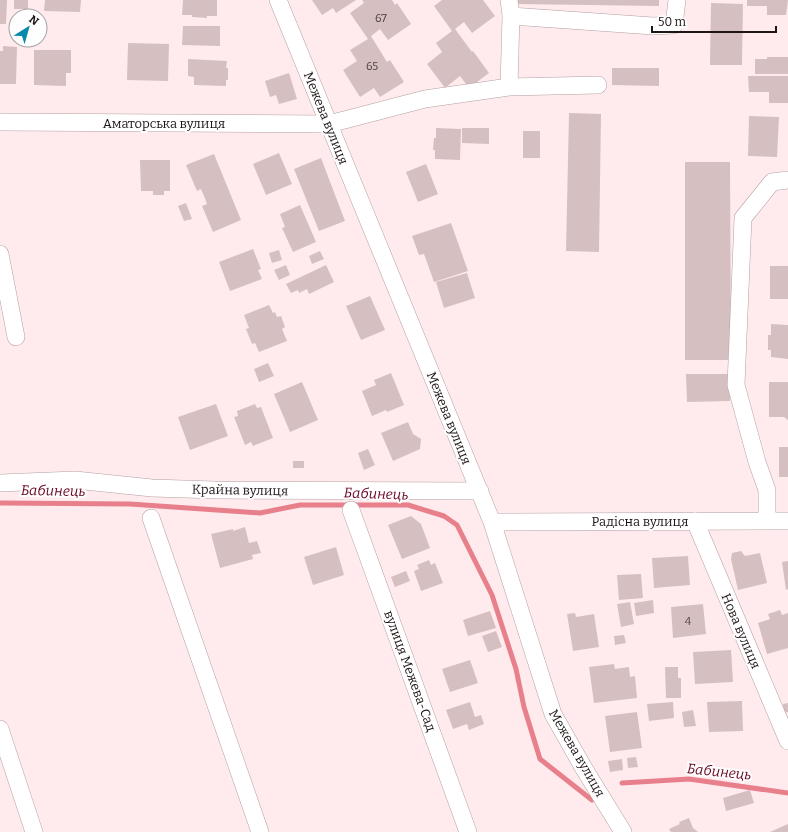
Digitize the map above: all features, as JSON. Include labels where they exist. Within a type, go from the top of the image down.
[{"type":"street","name":"Межева вулиця","points":[[278,0],[492,522],[553,714],[583,767],[623,832]]},
{"type":"street","points":[[509,87],[510,8],[653,26],[674,25],[677,0]]},
{"type":"street","name":"Аматорська вулиця","points":[[0,122],[329,124],[426,99],[509,87],[598,85]]},
{"type":"street","points":[[767,521],[767,490],[757,462],[736,385],[743,218],[772,182],[788,180]]},
{"type":"street","points":[[0,254],[16,337]]},
{"type":"street","name":"Крайна вулиця","points":[[0,483],[75,480],[152,488],[215,490],[480,491]]},
{"type":"street","name":"вулиця Межева-Сад","points":[[351,510],[468,832]]},
{"type":"street","points":[[151,518],[260,832]]},
{"type":"street","name":"Нова вулиця","points":[[695,521],[788,741]]},
{"type":"street","name":"Радісна вулиця","points":[[492,522],[788,521]]},
{"type":"street","points":[[0,729],[34,832]]},
{"type":"building","points":[[0,0],[7,0],[6,24],[0,24]]},
{"type":"building","points":[[14,0],[28,0],[28,8],[14,8]]},
{"type":"building","points":[[45,0],[81,0],[80,12],[48,11],[48,8],[44,8]]},
{"type":"building","points":[[183,0],[217,0],[217,16],[207,16],[207,18],[182,15]]},
{"type":"building","points":[[312,0],[356,0],[336,13],[333,8],[322,15]]},
{"type":"building","points":[[362,0],[392,0],[395,5],[397,3],[411,24],[388,40],[380,29],[371,36],[387,62],[390,60],[404,82],[380,97],[374,88],[360,97],[343,70],[357,61],[350,50],[368,39],[350,13],[364,3]]},
{"type":"building","points":[[442,0],[483,0],[495,16],[472,33],[464,22],[455,29],[489,73],[469,88],[460,76],[445,88],[427,64],[442,52],[436,43],[452,31],[434,6]]},
{"type":"building","points":[[516,0],[659,0],[659,6],[516,4]]},
{"type":"building","points":[[747,0],[788,0],[786,15],[767,15],[767,6],[747,6]]},
{"type":"building","points":[[711,3],[743,4],[742,65],[710,65]]},
{"type":"building","points":[[183,26],[220,26],[220,46],[182,45]]},
{"type":"building","points":[[128,43],[169,44],[168,81],[127,80]]},
{"type":"building","points":[[3,46],[8,46],[8,48],[17,48],[16,84],[0,84],[0,51],[3,51]]},
{"type":"building","points":[[34,50],[71,50],[71,73],[66,73],[66,86],[34,85]]},
{"type":"building","points":[[767,57],[788,57],[788,74],[755,74],[755,59],[767,59]]},
{"type":"building","points":[[188,59],[227,61],[226,68],[228,68],[228,80],[226,80],[226,86],[194,85],[194,77],[188,76]]},
{"type":"building","points":[[612,68],[659,68],[659,86],[612,85]]},
{"type":"building","points":[[289,73],[297,99],[279,104],[276,95],[270,97],[265,81]]},
{"type":"building","points":[[748,76],[788,76],[788,103],[769,103],[769,92],[749,92]]},
{"type":"building","points":[[569,113],[601,114],[599,252],[566,251]]},
{"type":"building","points":[[749,116],[779,117],[777,157],[748,156]]},
{"type":"building","points":[[436,128],[461,129],[460,160],[435,159],[435,150],[433,150],[434,138],[436,138]]},
{"type":"building","points":[[462,128],[489,128],[489,144],[462,143]]},
{"type":"building","points":[[523,131],[540,131],[540,158],[523,158]]},
{"type":"building","points":[[279,153],[292,184],[266,195],[253,164]]},
{"type":"building","points":[[214,154],[241,220],[213,232],[202,206],[207,204],[204,196],[201,189],[197,191],[186,165]]},
{"type":"building","points":[[321,158],[345,221],[319,231],[294,169]]},
{"type":"building","points":[[140,160],[170,160],[170,191],[164,191],[164,195],[153,195],[153,191],[141,191]]},
{"type":"building","points":[[685,162],[730,162],[731,360],[685,360]]},
{"type":"building","points":[[426,164],[438,194],[418,202],[406,172]]},
{"type":"building","points":[[186,203],[192,219],[184,221],[178,206]]},
{"type":"building","points":[[300,205],[316,242],[293,252],[282,228],[285,227],[280,214]]},
{"type":"building","points":[[451,223],[468,271],[434,282],[424,254],[419,255],[412,236]]},
{"type":"building","points":[[253,249],[261,269],[258,270],[262,279],[230,291],[219,262]]},
{"type":"building","points":[[279,250],[282,260],[272,263],[269,253]]},
{"type":"building","points":[[320,251],[324,259],[312,264],[309,256]]},
{"type":"building","points":[[286,265],[290,275],[279,280],[274,270]]},
{"type":"building","points":[[326,265],[334,282],[309,294],[307,289],[299,293],[298,290],[291,293],[286,284]]},
{"type":"building","points":[[770,266],[788,266],[788,299],[770,299]]},
{"type":"building","points":[[467,273],[475,298],[444,308],[436,282]]},
{"type":"building","points":[[370,296],[385,330],[361,340],[346,306]]},
{"type":"building","points":[[269,305],[277,317],[281,316],[285,327],[282,329],[287,341],[259,352],[255,343],[252,344],[246,329],[249,328],[244,315]]},
{"type":"building","points":[[771,324],[788,325],[788,359],[771,357],[771,350],[768,350],[768,335],[771,335]]},
{"type":"building","points":[[268,363],[274,376],[259,382],[254,369]]},
{"type":"building","points":[[391,373],[404,405],[372,416],[362,391],[376,385],[374,380]]},
{"type":"building","points":[[686,374],[730,374],[730,401],[687,402]]},
{"type":"building","points":[[302,382],[318,420],[290,432],[274,394]]},
{"type":"building","points":[[769,382],[788,382],[788,420],[784,417],[769,417]]},
{"type":"building","points":[[216,404],[228,436],[190,450],[178,417]]},
{"type":"building","points":[[255,404],[257,408],[261,407],[273,438],[253,446],[251,442],[245,445],[234,417],[238,416],[237,411]]},
{"type":"building","points":[[408,422],[413,434],[421,439],[420,449],[393,461],[381,433]]},
{"type":"building","points":[[779,447],[788,447],[788,477],[779,477]]},
{"type":"building","points":[[368,449],[375,465],[364,470],[358,453]]},
{"type":"building","points":[[293,461],[304,461],[304,468],[293,468]]},
{"type":"building","points":[[411,516],[421,524],[430,548],[402,559],[388,525]]},
{"type":"building","points":[[245,527],[249,543],[257,541],[261,553],[252,555],[253,559],[220,568],[211,534],[233,529],[233,531]]},
{"type":"building","points":[[336,547],[344,575],[313,585],[304,557]]},
{"type":"building","points":[[741,551],[745,556],[760,553],[767,583],[738,590],[731,559],[732,553]]},
{"type":"building","points":[[688,556],[690,585],[654,588],[652,558]]},
{"type":"building","points":[[429,560],[431,565],[435,563],[443,583],[421,591],[414,571],[419,569],[417,565]]},
{"type":"building","points":[[788,561],[788,589],[786,590],[782,562]]},
{"type":"building","points":[[406,571],[410,581],[395,587],[391,577]]},
{"type":"building","points":[[641,574],[643,598],[619,600],[617,575]]},
{"type":"building","points":[[653,600],[654,613],[636,616],[634,603]]},
{"type":"building","points":[[630,602],[634,624],[621,627],[617,604]]},
{"type":"building","points":[[703,604],[706,634],[673,638],[671,607]]},
{"type":"building","points":[[780,610],[782,615],[788,613],[788,648],[767,654],[758,623],[770,619],[768,614]]},
{"type":"building","points":[[490,611],[496,628],[468,636],[463,620]]},
{"type":"building","points":[[575,613],[576,617],[594,614],[599,647],[573,651],[567,614]]},
{"type":"building","points":[[496,631],[502,647],[488,652],[482,636]]},
{"type":"building","points":[[624,635],[626,643],[615,645],[614,636]]},
{"type":"building","points":[[731,650],[733,682],[695,684],[693,652]]},
{"type":"building","points":[[470,660],[478,683],[450,692],[442,669]]},
{"type":"building","points":[[614,664],[615,669],[629,667],[630,677],[635,676],[637,698],[594,703],[589,667]]},
{"type":"building","points":[[665,667],[678,667],[678,678],[681,678],[681,698],[666,698]]},
{"type":"building","points":[[742,701],[743,731],[709,732],[707,702]]},
{"type":"building","points":[[470,702],[475,717],[481,715],[484,724],[469,730],[467,724],[453,729],[446,710]]},
{"type":"building","points":[[673,702],[674,718],[649,721],[647,704]]},
{"type":"building","points":[[788,703],[788,712],[784,713],[783,704]]},
{"type":"building","points":[[693,710],[696,726],[684,727],[682,712]]},
{"type":"building","points":[[637,712],[642,748],[610,752],[605,716]]},
{"type":"building","points":[[636,757],[638,767],[628,768],[627,758]]},
{"type":"building","points":[[622,759],[623,770],[610,772],[608,761]]},
{"type":"building","points":[[750,790],[754,803],[726,811],[723,798]]},
{"type":"building","points":[[689,818],[693,828],[698,832],[671,832],[669,829],[680,824],[679,822]]},
{"type":"building","points":[[788,824],[788,832],[770,832]]},
{"type":"waterway","name":"Бабинець","points":[[0,503],[130,504],[260,513],[300,505],[408,505],[444,516],[457,525],[492,595],[516,669],[524,707],[540,759],[592,800]]},
{"type":"waterway","name":"Бабинець","points":[[622,783],[689,779],[788,793]]}]
